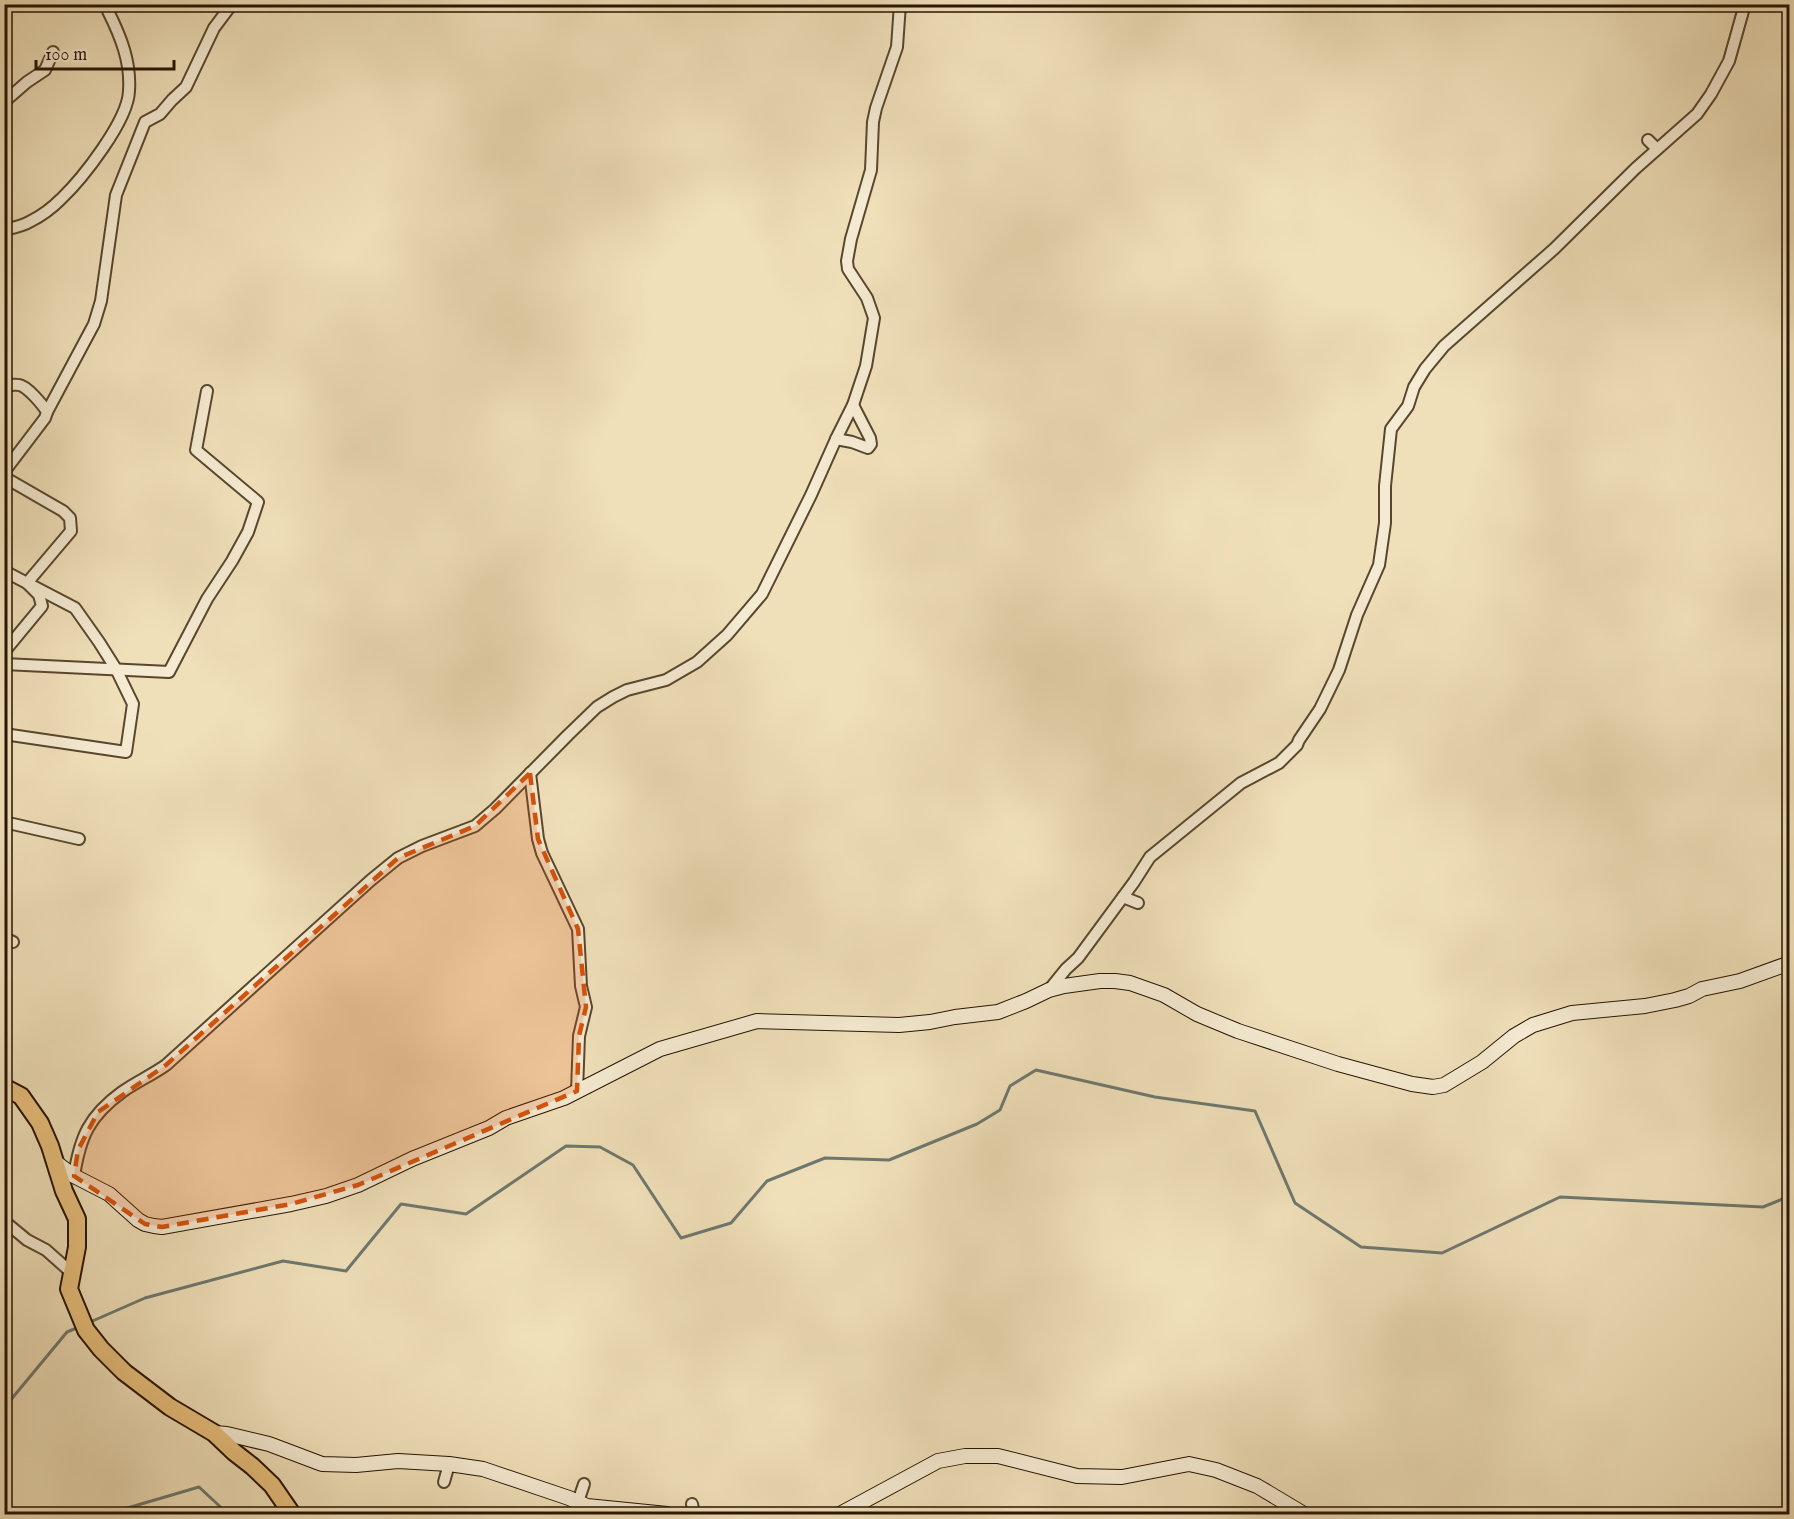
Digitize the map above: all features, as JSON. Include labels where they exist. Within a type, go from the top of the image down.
[{"type":"main road","points":[[4,1087],[21,1096],[40,1123],[64,1191],[77,1219],[77,1247],[69,1289],[86,1330],[124,1372],[170,1407],[214,1432],[252,1466],[272,1485],[292,1515]]},
{"type":"street","points":[[4,230],[30,222],[60,200],[99,155],[116,127],[129,92],[129,66],[126,51],[108,11],[108,4]]},
{"type":"street","points":[[4,472],[45,418],[94,324],[101,301],[116,195],[145,122],[160,114],[186,87],[214,28],[232,4]]},
{"type":"street","points":[[74,1176],[78,1150],[98,1112],[123,1092],[166,1065],[347,901],[398,858],[422,846],[475,826],[597,707],[625,691],[666,680],[697,662],[727,635],[762,594],[853,405],[866,366],[874,318],[870,303],[848,269],[847,261],[851,239],[872,170],[873,122],[897,47],[900,4]]},
{"type":"street","points":[[1049,990],[1078,958],[1150,857],[1241,783],[1279,763],[1297,745],[1320,709],[1357,615],[1380,565],[1391,429],[1407,406],[1414,387],[1444,346],[1554,249],[1657,149],[1692,120],[1730,62],[1745,4]]},
{"type":"street","points":[[4,102],[45,70],[53,52]]},
{"type":"street","points":[[1648,140],[1657,149]]},
{"type":"street","points":[[4,386],[17,384],[23,386],[47,412]]},
{"type":"street","points":[[4,664],[169,672],[207,599],[248,532],[258,502],[196,450],[207,391]]},
{"type":"street","points":[[836,439],[868,448],[871,444],[853,405]]},
{"type":"street","points":[[4,477],[63,511],[70,518],[71,531],[27,583]]},
{"type":"street","points":[[4,571],[75,608],[116,669],[133,704],[126,752],[4,734]]},
{"type":"street","points":[[4,652],[42,606],[39,596],[27,583]]},
{"type":"street","points":[[530,773],[538,839],[542,853],[578,929],[581,986],[586,1007],[579,1036],[577,1090]]},
{"type":"street","points":[[4,822],[79,839]]},
{"type":"street","points":[[1123,897],[1138,903]]},
{"type":"street","points":[[55,1162],[74,1176],[109,1194],[145,1224],[162,1227],[202,1221],[326,1196],[358,1185],[412,1159],[489,1128],[506,1118],[542,1107],[660,1049],[757,1021],[910,1024],[999,1012],[1049,990],[1100,981],[1130,983],[1164,995],[1197,1014],[1238,1031],[1338,1064],[1412,1084],[1433,1087],[1444,1085],[1482,1062],[1514,1036],[1533,1025],[1572,1013],[1645,1006],[1675,1000],[1702,989],[1740,981],[1790,963]]},
{"type":"street","points":[[4,1221],[27,1240],[46,1250],[73,1274]]},
{"type":"street","points":[[214,1432],[269,1444],[322,1464],[356,1465],[398,1461],[483,1469],[587,1506],[667,1515]]},
{"type":"street","points":[[840,1515],[938,1461],[965,1456],[998,1456],[1077,1476],[1122,1477],[1189,1464],[1216,1470],[1257,1486],[1304,1515]]},
{"type":"street","points":[[444,1482],[449,1464]]},
{"type":"street","points":[[578,1502],[584,1484]]},
{"type":"highlighted area","points":[[530,773],[538,839],[578,929],[586,1007],[579,1036],[577,1091],[358,1185],[291,1204],[162,1227],[145,1224],[74,1176],[78,1150],[98,1112],[166,1065],[398,858],[475,826]]},
{"type":"waterway","points":[[88,1323],[145,1298],[283,1261],[346,1271],[401,1204],[466,1214],[566,1146],[600,1147],[633,1165],[681,1238],[731,1223],[767,1181],[825,1158],[889,1160],[977,1124],[1000,1110],[1010,1086],[1036,1070],[1155,1097],[1255,1111],[1295,1203],[1361,1247],[1442,1253],[1560,1197],[1763,1207],[1790,1196]]},
{"type":"waterway","points":[[4,1408],[67,1332],[79,1327]]},
{"type":"waterway","points":[[107,1514],[199,1487],[228,1514]]}]
